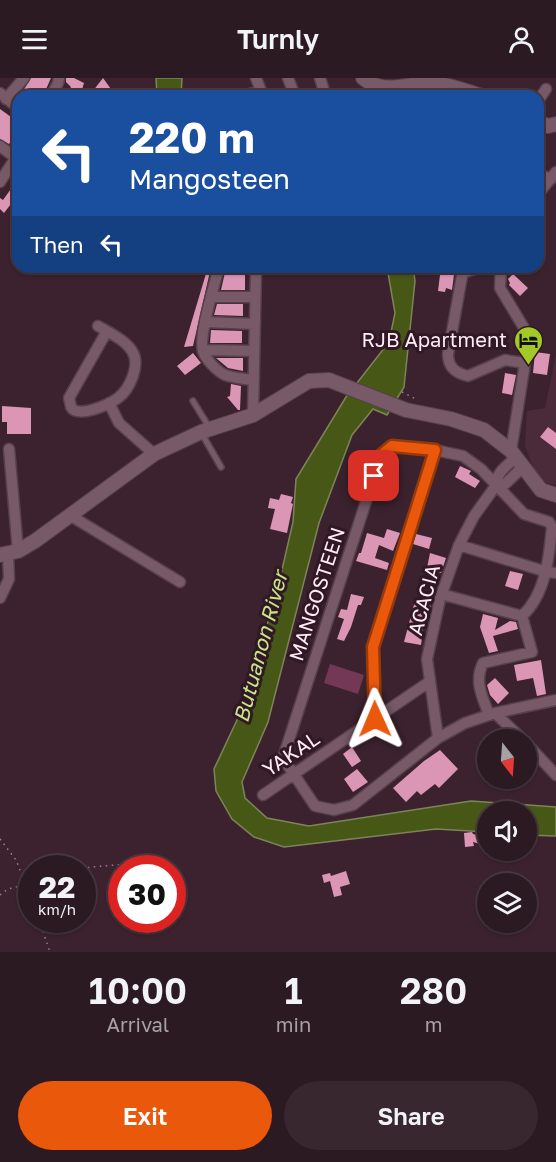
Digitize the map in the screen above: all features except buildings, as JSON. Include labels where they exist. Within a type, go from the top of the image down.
[{"type":"street","points":[[3,96],[24,78]]},
{"type":"street","points":[[363,78],[378,87],[399,83],[429,83],[463,90]]},
{"type":"street","points":[[424,90],[429,83]]},
{"type":"street","points":[[0,182],[12,164]]},
{"type":"street","points":[[218,273],[206,322],[203,350],[213,365],[223,374],[253,380]]},
{"type":"street","points":[[253,415],[256,273]]},
{"type":"street","points":[[464,273],[448,354],[449,363],[457,372],[468,375],[505,360],[525,363]]},
{"type":"street","points":[[497,485],[505,484],[516,459],[528,344],[524,328],[500,288],[501,273]]},
{"type":"street","points":[[212,297],[255,297]]},
{"type":"street","points":[[206,322],[255,324]]},
{"type":"street","points":[[103,329],[125,343],[134,353],[137,362],[124,392],[119,398],[109,403],[84,413],[74,410],[69,398],[103,329]]},
{"type":"street","points":[[203,350],[254,351]]},
{"type":"street","points":[[9,553],[71,516],[154,454],[206,431],[253,415],[309,381],[329,380],[406,410],[451,419],[484,430],[516,459],[541,490],[556,495]]},
{"type":"street","points":[[109,403],[119,423],[154,454]]},
{"type":"street","name":"MANGOSTEEN","points":[[294,774],[283,758],[381,455],[392,446],[435,450],[463,456],[481,469],[524,514],[549,522],[552,527],[551,573]]},
{"type":"street","points":[[0,598],[9,579],[9,449]]},
{"type":"street","points":[[375,719],[373,647],[435,450]]},
{"type":"street","name":"ACACIA","points":[[438,738],[427,659],[441,594],[459,545],[474,516],[497,485]]},
{"type":"street","points":[[71,516],[180,582]]},
{"type":"street","points":[[459,545],[551,573],[529,610],[522,616]]},
{"type":"street","points":[[441,594],[522,616]]},
{"type":"street","points":[[510,729],[492,714],[479,688],[478,674],[483,663],[532,652],[522,616]]},
{"type":"street","name":"YAKAL","points":[[263,795],[429,682]]},
{"type":"street","points":[[294,774],[315,806],[334,810],[353,805],[438,738],[465,723],[492,714],[556,700]]},
{"type":"street","points":[[537,755],[556,775]]},
{"type":"lane","points":[[193,401],[221,467]]},
{"type":"path","points":[[0,839],[18,865]]},
{"type":"path","points":[[0,895],[8,889],[18,886]]},
{"type":"path","points":[[43,933],[50,952]]},
{"type":"shaded area","points":[[556,354],[556,485],[537,477],[525,446],[527,411],[545,408]]},
{"type":"shaded area","points":[[330,664],[364,675],[358,694],[324,683]]},
{"type":"water","points":[[156,78],[182,78],[181,90],[157,90]]},
{"type":"water","name":"Butuanon River","points":[[388,273],[414,273],[415,281],[404,387],[387,415],[373,409],[352,435],[319,523],[268,722],[242,782],[245,798],[267,818],[309,826],[471,801],[477,801],[477,831],[436,829],[284,847],[254,837],[232,819],[216,791],[214,769],[237,720],[275,600],[293,522],[296,479],[346,397],[389,342],[395,313]]},
{"type":"water","points":[[537,806],[556,807],[556,836],[537,835]]},
{"type":"place","name":"RJB Apartment","points":[[528,366]]},
{"type":"route","points":[[374,476],[381,455],[392,446],[435,450],[373,647],[375,719]]}]
